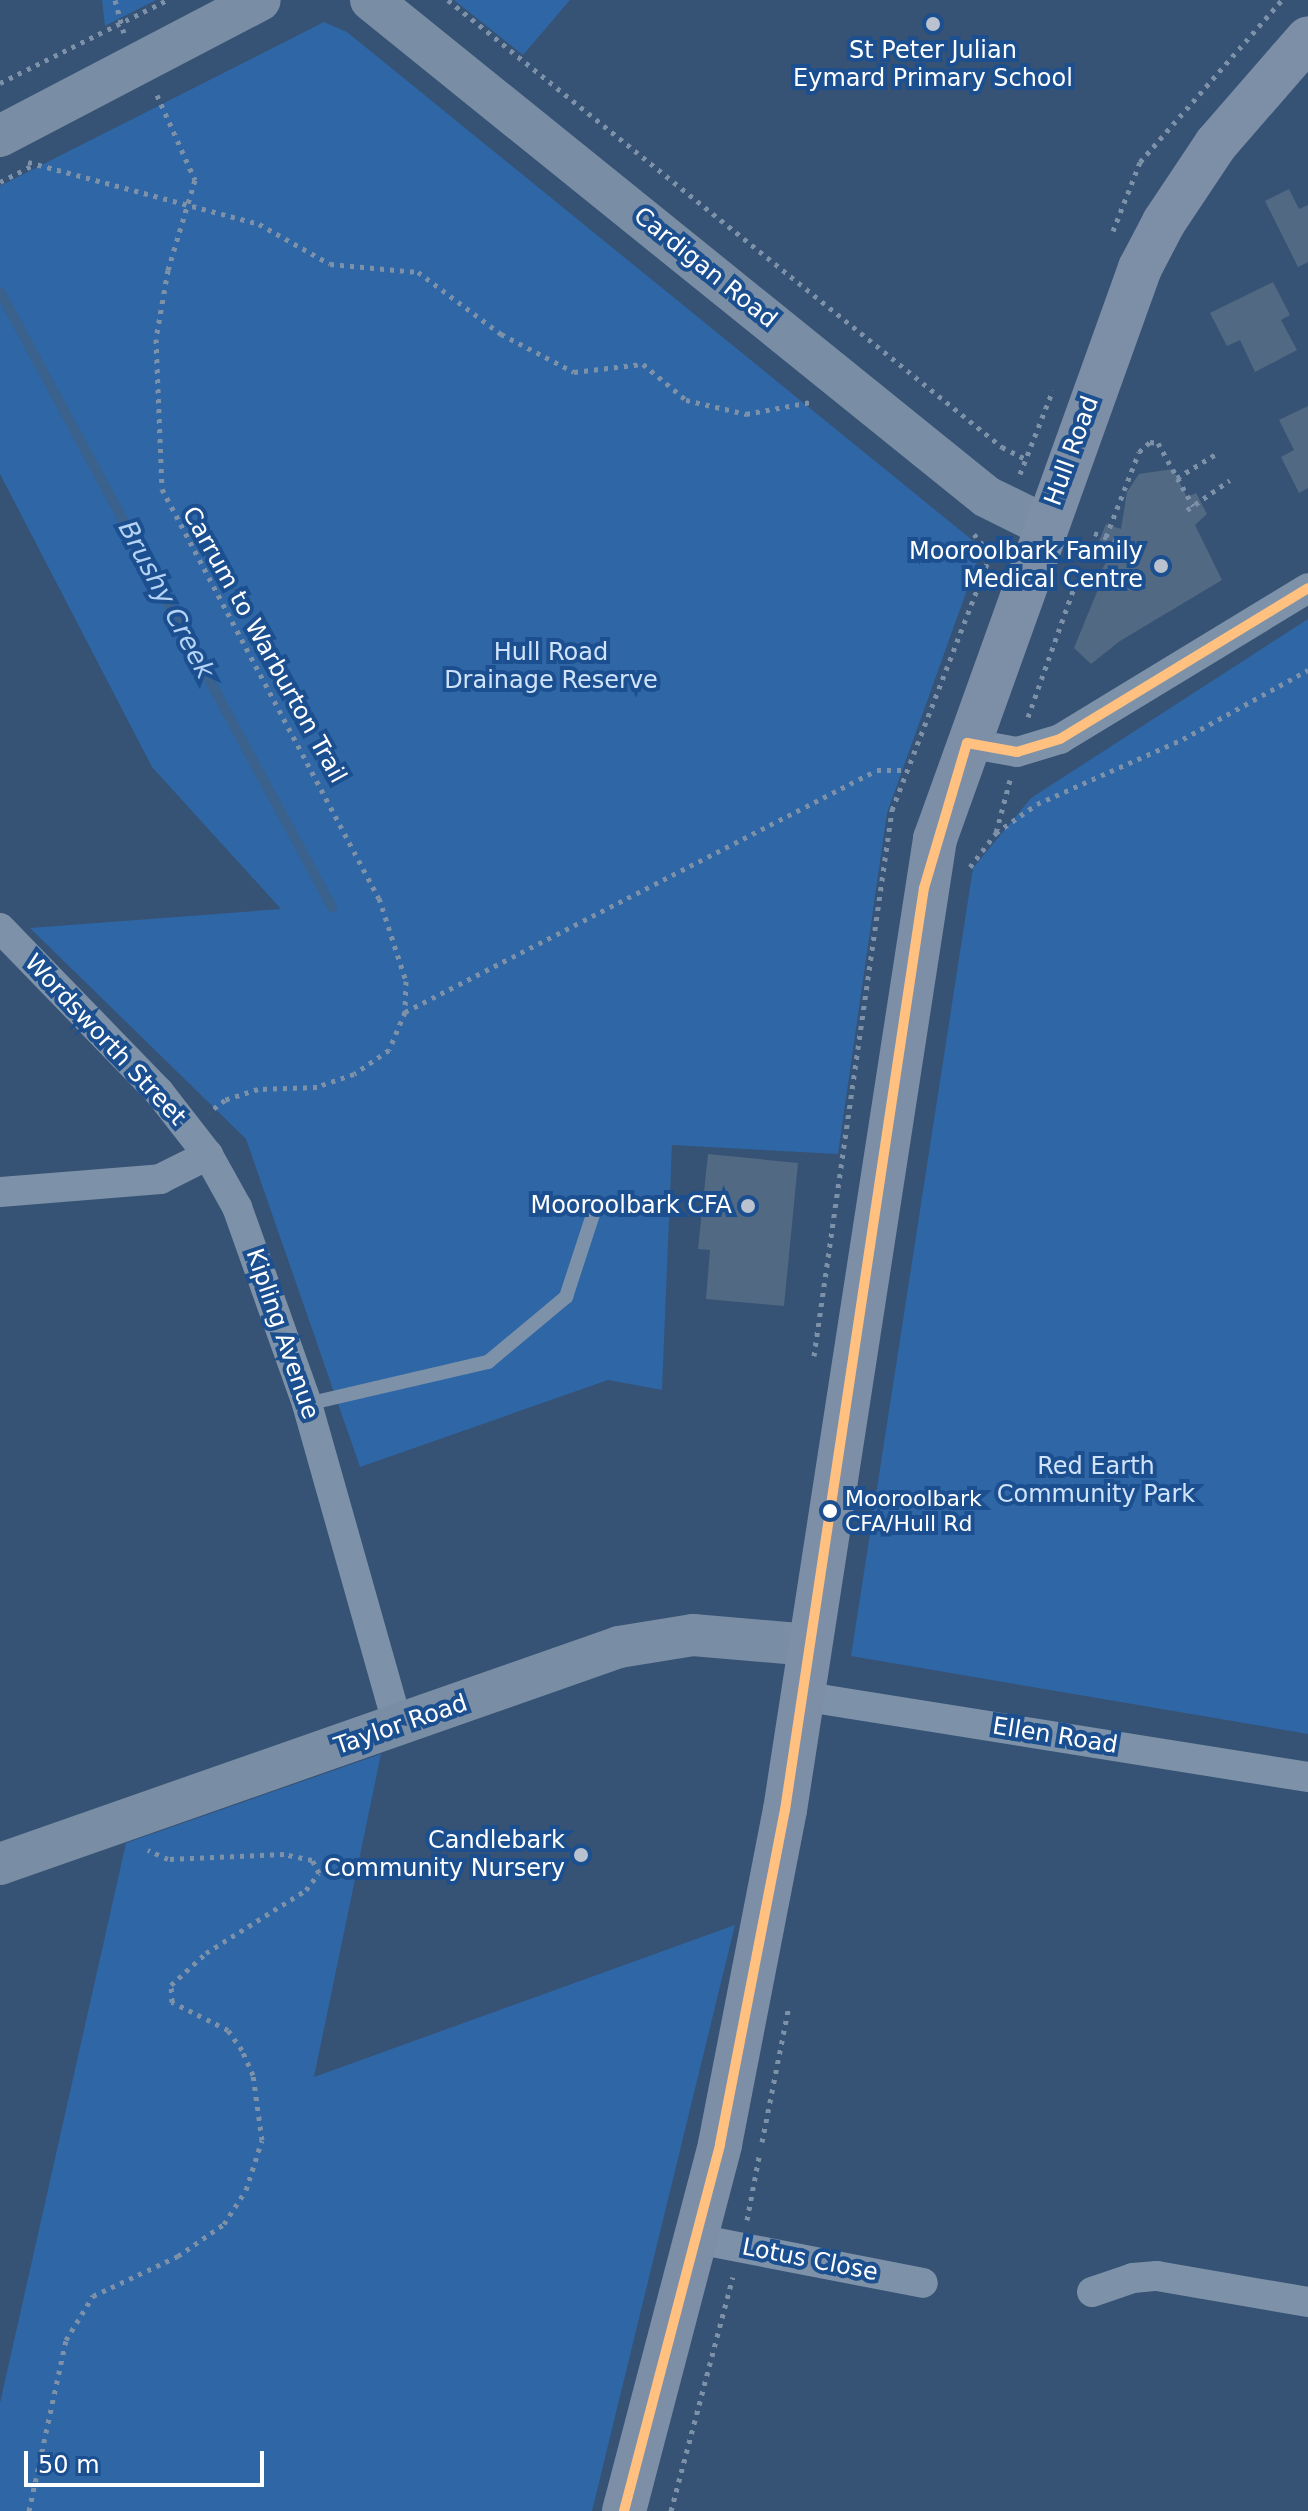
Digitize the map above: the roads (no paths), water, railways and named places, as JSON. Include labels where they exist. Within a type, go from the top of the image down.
[{"type":"main road","name":"Hull Road","points":[[624,2511],[697,2239],[785,1810],[924,888],[967,743],[1140,268],[1164,222],[1216,144],[1308,38]]},
{"type":"street","points":[[0,136],[260,0]]},
{"type":"street","name":"Cardigan Road","points":[[371,0],[987,497],[1046,526]]},
{"type":"street","points":[[967,743],[1017,752],[1060,739],[1308,588]]},
{"type":"street","name":"Wordsworth Street","points":[[0,928],[159,1092],[208,1155]]},
{"type":"street","points":[[0,1192],[160,1179],[208,1155]]},
{"type":"street","name":"Kipling Avenue","points":[[208,1155],[237,1207],[307,1404],[398,1726]]},
{"type":"street","name":"Taylor Road","points":[[0,1864],[619,1647],[693,1635],[810,1645]]},
{"type":"street","name":"Ellen Road","points":[[801,1696],[1308,1777]]},
{"type":"street","name":"Lotus Close","points":[[697,2239],[923,2283]]},
{"type":"street","points":[[1092,2292],[1157,2276],[1308,2302]]},
{"type":"lane","points":[[307,1404],[488,1362],[566,1297],[596,1205]]},
{"type":"waterway","name":"Brushy Creek","points":[[0,292],[332,907]]},
{"type":"place","name":"St Peter Julian Eymard Primary School","points":[[933,24]]},
{"type":"place","name":"Mooroolbark Family Medical Centre","points":[[1161,566]]},
{"type":"place","name":"Mooroolbark CFA","points":[[748,1206]]},
{"type":"place","name":"Mooroolbark CFA/Hull Rd","points":[[830,1511]]},
{"type":"place","name":"Candlebark Community Nursery","points":[[581,1855]]},
{"type":"park label","name":"Hull Road Drainage Reserve","points":[[551,667]]},
{"type":"park label","name":"Red Earth Community Park","points":[[1096,1481]]}]
